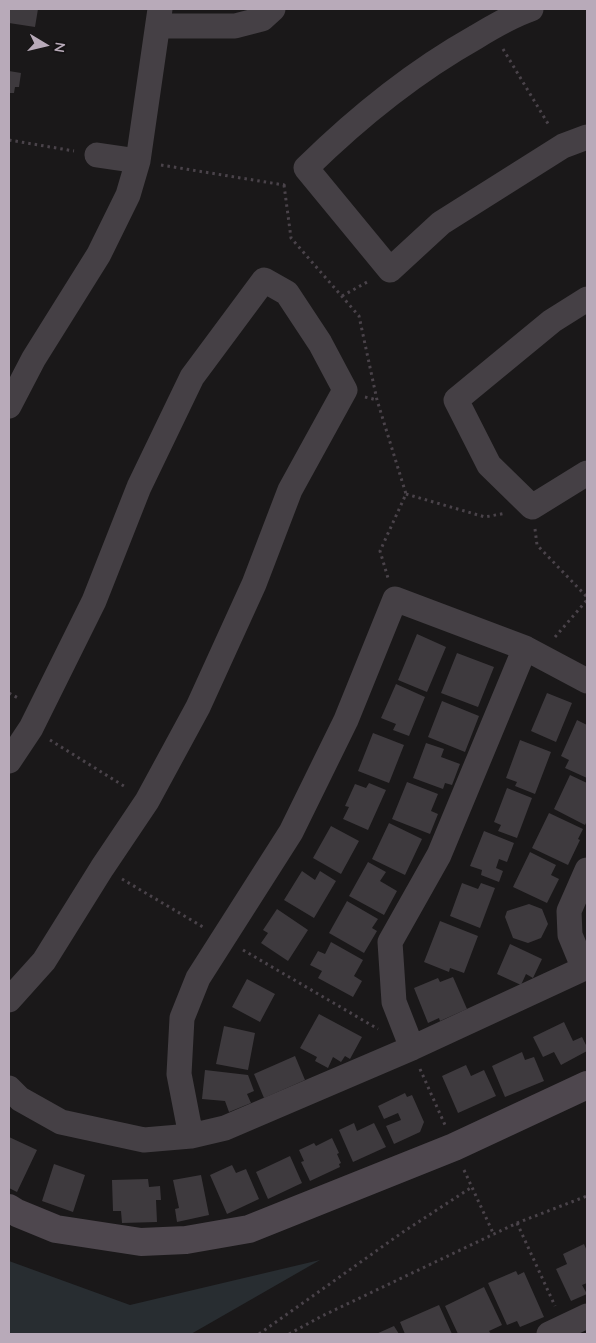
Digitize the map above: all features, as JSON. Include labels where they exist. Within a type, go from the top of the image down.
[{"type":"street","points":[[9,406],[34,358],[99,254],[128,195],[138,161],[159,17],[235,26],[262,19],[273,9]]},
{"type":"street","points":[[530,9],[513,15],[447,53],[384,97],[340,135],[306,168],[390,270],[441,222],[562,146],[587,137]]},
{"type":"street","points":[[97,155],[138,161]]},
{"type":"street","points":[[9,761],[31,728],[94,601],[139,487],[192,377],[264,280],[287,293],[320,343],[345,390],[290,490],[254,584],[198,707],[147,801],[44,960],[9,1000]]},
{"type":"street","points":[[587,299],[552,321],[456,400],[489,465],[532,507],[587,473]]},
{"type":"street","points":[[191,1136],[179,1074],[182,1018],[198,978],[291,832],[346,720],[395,599],[525,648],[587,681]]},
{"type":"street","points":[[412,1048],[394,1002],[390,942],[439,855],[525,648]]},
{"type":"street","points":[[9,1088],[20,1099],[61,1122],[144,1140],[191,1136],[225,1128],[412,1048],[586,968],[570,935],[569,911],[587,870]]},
{"type":"street","points":[[9,1208],[56,1229],[91,1236],[141,1242],[186,1240],[249,1229],[454,1147],[587,1085]]},
{"type":"street","points":[[557,1331],[587,1316]]},
{"type":"path","points":[[490,28],[562,146]]},
{"type":"path","points":[[9,140],[97,155]]},
{"type":"path","points":[[138,161],[284,185],[306,168]]},
{"type":"path","points":[[341,296],[390,270]]},
{"type":"path","points":[[406,494],[485,517],[532,507],[537,545],[587,599],[552,640],[525,648]]},
{"type":"path","points":[[31,728],[147,801]]},
{"type":"path","points":[[102,868],[412,1048],[494,1235]]},
{"type":"path","points":[[259,1334],[403,1232],[472,1188]]},
{"type":"path","points":[[289,1334],[322,1316],[517,1223],[587,1196]]},
{"type":"path","points":[[517,1223],[557,1331]]},
{"type":"shaded area","points":[[320,1260],[191,1334],[9,1334],[9,1261],[130,1305]]},
{"type":"building","points":[[9,9],[38,9],[35,27],[9,23]]},
{"type":"building","points":[[9,71],[21,73],[19,87],[15,87],[14,93],[9,93]]},
{"type":"building","points":[[417,634],[446,647],[427,692],[398,680]]},
{"type":"building","points":[[457,653],[494,667],[478,707],[441,693]]},
{"type":"building","points":[[396,684],[425,697],[409,736],[393,730],[396,724],[381,718]]},
{"type":"building","points":[[547,693],[572,703],[556,742],[531,731]]},
{"type":"building","points":[[442,701],[479,716],[465,752],[428,737]]},
{"type":"building","points":[[577,720],[587,725],[587,778],[565,768],[569,760],[561,756]]},
{"type":"building","points":[[373,733],[404,745],[389,783],[358,771]]},
{"type":"building","points":[[520,740],[551,752],[535,794],[515,786],[517,782],[506,778]]},
{"type":"building","points":[[426,743],[444,749],[441,757],[460,764],[452,785],[445,783],[443,789],[413,778]]},
{"type":"building","points":[[570,775],[587,783],[587,821],[585,825],[554,809]]},
{"type":"building","points":[[407,782],[438,794],[431,811],[438,814],[430,834],[392,819]]},
{"type":"building","points":[[369,783],[386,790],[368,830],[343,819],[349,807],[345,806],[355,784],[366,788]]},
{"type":"building","points":[[507,788],[532,798],[517,838],[498,831],[501,825],[494,822]]},
{"type":"building","points":[[549,813],[583,829],[568,865],[532,848]]},
{"type":"building","points":[[389,823],[422,839],[405,875],[372,859]]},
{"type":"building","points":[[331,826],[359,841],[341,874],[313,858]]},
{"type":"building","points":[[484,831],[514,843],[507,862],[499,859],[496,868],[503,871],[499,882],[481,875],[482,870],[470,866]]},
{"type":"building","points":[[530,852],[556,865],[551,875],[559,879],[547,903],[513,887]]},
{"type":"building","points":[[368,862],[386,872],[380,881],[397,891],[384,915],[349,896]]},
{"type":"building","points":[[302,871],[315,880],[320,871],[336,881],[314,918],[284,900]]},
{"type":"building","points":[[462,883],[478,889],[481,883],[495,888],[480,928],[450,916]]},
{"type":"building","points":[[347,901],[378,919],[372,928],[377,931],[364,953],[329,933]]},
{"type":"building","points":[[529,904],[542,909],[548,924],[541,938],[528,943],[513,938],[505,917],[507,911]]},
{"type":"building","points":[[277,909],[308,930],[288,961],[261,943],[268,933],[263,930]]},
{"type":"building","points":[[440,921],[478,936],[464,973],[450,968],[449,972],[424,962]]},
{"type":"building","points":[[331,942],[363,960],[354,976],[362,981],[353,997],[318,978],[322,971],[310,965],[318,951],[325,954]]},
{"type":"building","points":[[510,944],[542,959],[533,978],[526,974],[521,985],[497,974]]},
{"type":"building","points":[[453,977],[467,1009],[440,1021],[439,1018],[428,1023],[414,988],[438,978],[440,982]]},
{"type":"building","points":[[247,979],[275,994],[260,1022],[232,1007]]},
{"type":"building","points":[[319,1014],[362,1037],[350,1059],[345,1056],[341,1062],[333,1057],[328,1068],[315,1061],[317,1057],[300,1048]]},
{"type":"building","points":[[564,1022],[573,1041],[582,1037],[587,1051],[561,1065],[554,1052],[543,1057],[533,1037]]},
{"type":"building","points":[[224,1026],[255,1033],[248,1070],[216,1064]]},
{"type":"building","points":[[522,1052],[525,1060],[534,1057],[544,1081],[505,1097],[492,1066]]},
{"type":"building","points":[[295,1056],[305,1080],[264,1098],[254,1074]]},
{"type":"building","points":[[466,1065],[471,1076],[484,1070],[496,1096],[458,1113],[442,1076]]},
{"type":"building","points":[[205,1070],[248,1075],[254,1091],[247,1094],[251,1103],[229,1112],[225,1101],[202,1099]]},
{"type":"building","points":[[405,1093],[407,1097],[412,1095],[424,1122],[420,1132],[394,1144],[386,1126],[401,1120],[398,1113],[384,1119],[378,1106]]},
{"type":"building","points":[[354,1123],[357,1131],[374,1123],[386,1147],[353,1162],[339,1130]]},
{"type":"building","points":[[9,1137],[37,1150],[17,1192],[9,1188]]},
{"type":"building","points":[[332,1138],[339,1153],[337,1154],[341,1163],[339,1164],[340,1167],[310,1181],[301,1162],[304,1161],[299,1150],[314,1143],[316,1146]]},
{"type":"building","points":[[290,1156],[302,1183],[268,1199],[256,1172]]},
{"type":"building","points":[[54,1164],[85,1175],[73,1212],[42,1201]]},
{"type":"building","points":[[232,1165],[236,1173],[246,1169],[259,1199],[227,1214],[210,1175]]},
{"type":"building","points":[[201,1175],[209,1215],[177,1222],[175,1209],[179,1208],[173,1180]]},
{"type":"building","points":[[148,1179],[149,1187],[160,1186],[161,1200],[156,1200],[157,1222],[122,1223],[121,1211],[113,1211],[112,1180]]},
{"type":"building","points":[[584,1244],[587,1251],[587,1283],[582,1285],[587,1294],[571,1301],[556,1269],[567,1264],[563,1254]]},
{"type":"building","points":[[516,1271],[518,1275],[524,1272],[544,1317],[520,1327],[517,1321],[507,1325],[488,1283]]},
{"type":"building","points":[[484,1287],[502,1325],[489,1331],[491,1334],[458,1334],[445,1306]]},
{"type":"building","points":[[439,1305],[452,1334],[405,1334],[400,1322]]},
{"type":"building","points":[[394,1326],[399,1334],[376,1334]]}]
